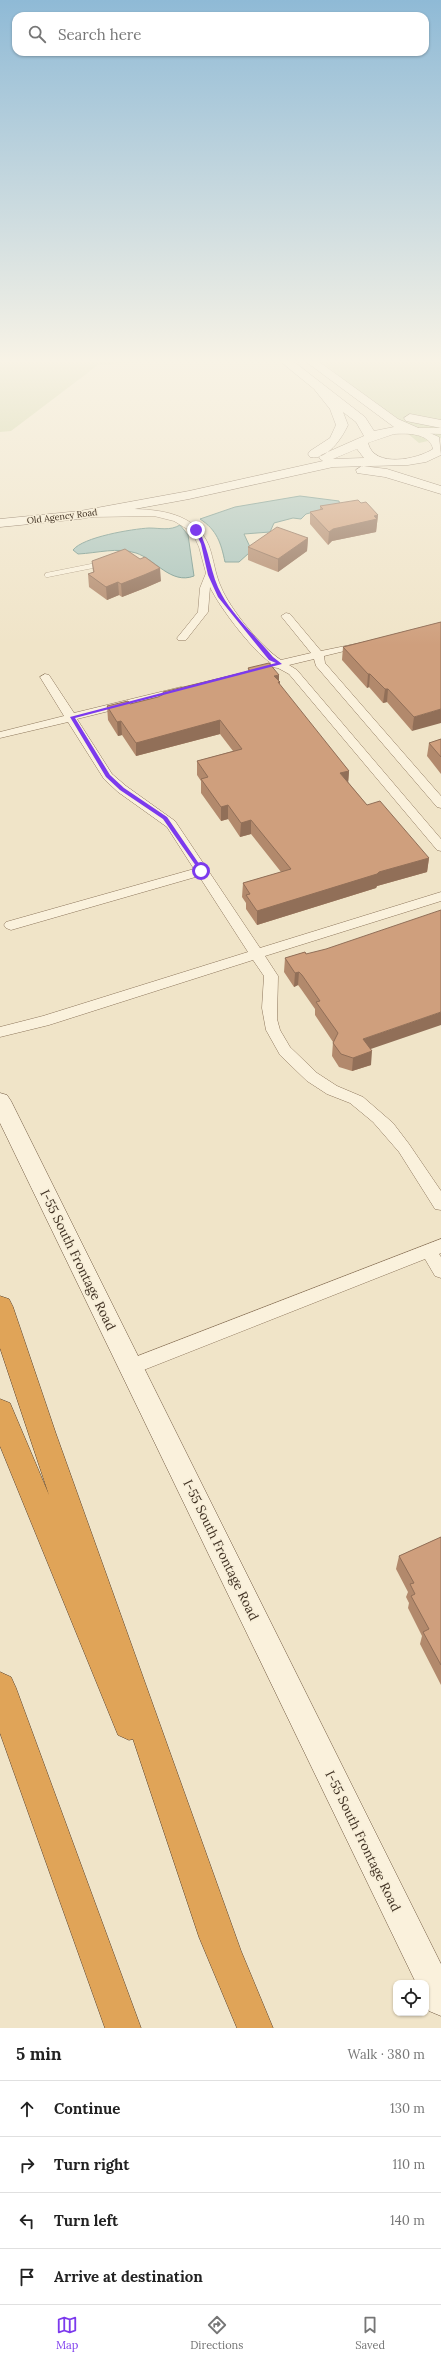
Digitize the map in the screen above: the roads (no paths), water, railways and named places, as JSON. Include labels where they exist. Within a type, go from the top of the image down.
[{"type":"highway","points":[[0,1307],[42,1434],[223,1950]]},
{"type":"highway","points":[[0,1412],[255,2028]]},
{"type":"highway","points":[[0,1688],[123,2028]]},
{"type":"street","points":[[262,470],[310,456]]},
{"type":"street","name":"Old Agency Road","points":[[0,513],[93,500],[262,470],[328,456]]},
{"type":"street","points":[[371,456],[388,462],[441,489]]},
{"type":"street","name":"Old Agency Road","points":[[0,523],[80,515],[204,492],[333,463],[423,460],[434,456]]},
{"type":"street","points":[[204,492],[233,489],[308,474],[348,470],[387,473],[441,489]]},
{"type":"street","points":[[80,515],[149,512],[169,515],[181,520],[196,530],[203,544],[210,575],[220,597],[271,658],[293,672],[441,847]]},
{"type":"street","points":[[0,528],[60,518]]},
{"type":"street","points":[[182,638],[203,612],[205,588],[210,575]]},
{"type":"street","points":[[286,616],[318,654],[320,664],[441,804]]},
{"type":"street","points":[[266,668],[375,640]]},
{"type":"street","points":[[45,677],[72,717],[108,776],[122,789],[165,818],[271,976],[269,1004],[275,1034],[291,1058],[307,1073],[333,1090],[354,1098],[392,1132],[441,1204]]},
{"type":"street","points":[[0,735],[193,686]]},
{"type":"street","points":[[11,926],[201,871]]},
{"type":"street","points":[[0,1032],[44,1021],[441,896]]},
{"type":"street","name":"I-55 South Frontage Road","points":[[0,1102],[441,1999]]},
{"type":"street","points":[[131,1367],[435,1249],[441,1271]]},
{"type":"lane","points":[[47,575],[108,562]]},
{"type":"water","points":[[300,496],[339,501],[340,505],[306,514],[301,519],[293,518],[274,523],[270,532],[244,534],[250,547],[249,553],[239,562],[225,562],[222,549],[214,532],[200,519],[235,507]]},
{"type":"water","points":[[180,525],[188,535],[194,576],[186,578],[171,574],[143,556],[129,551],[115,550],[78,554],[73,550],[78,545],[108,534],[149,528],[169,529]]}]
